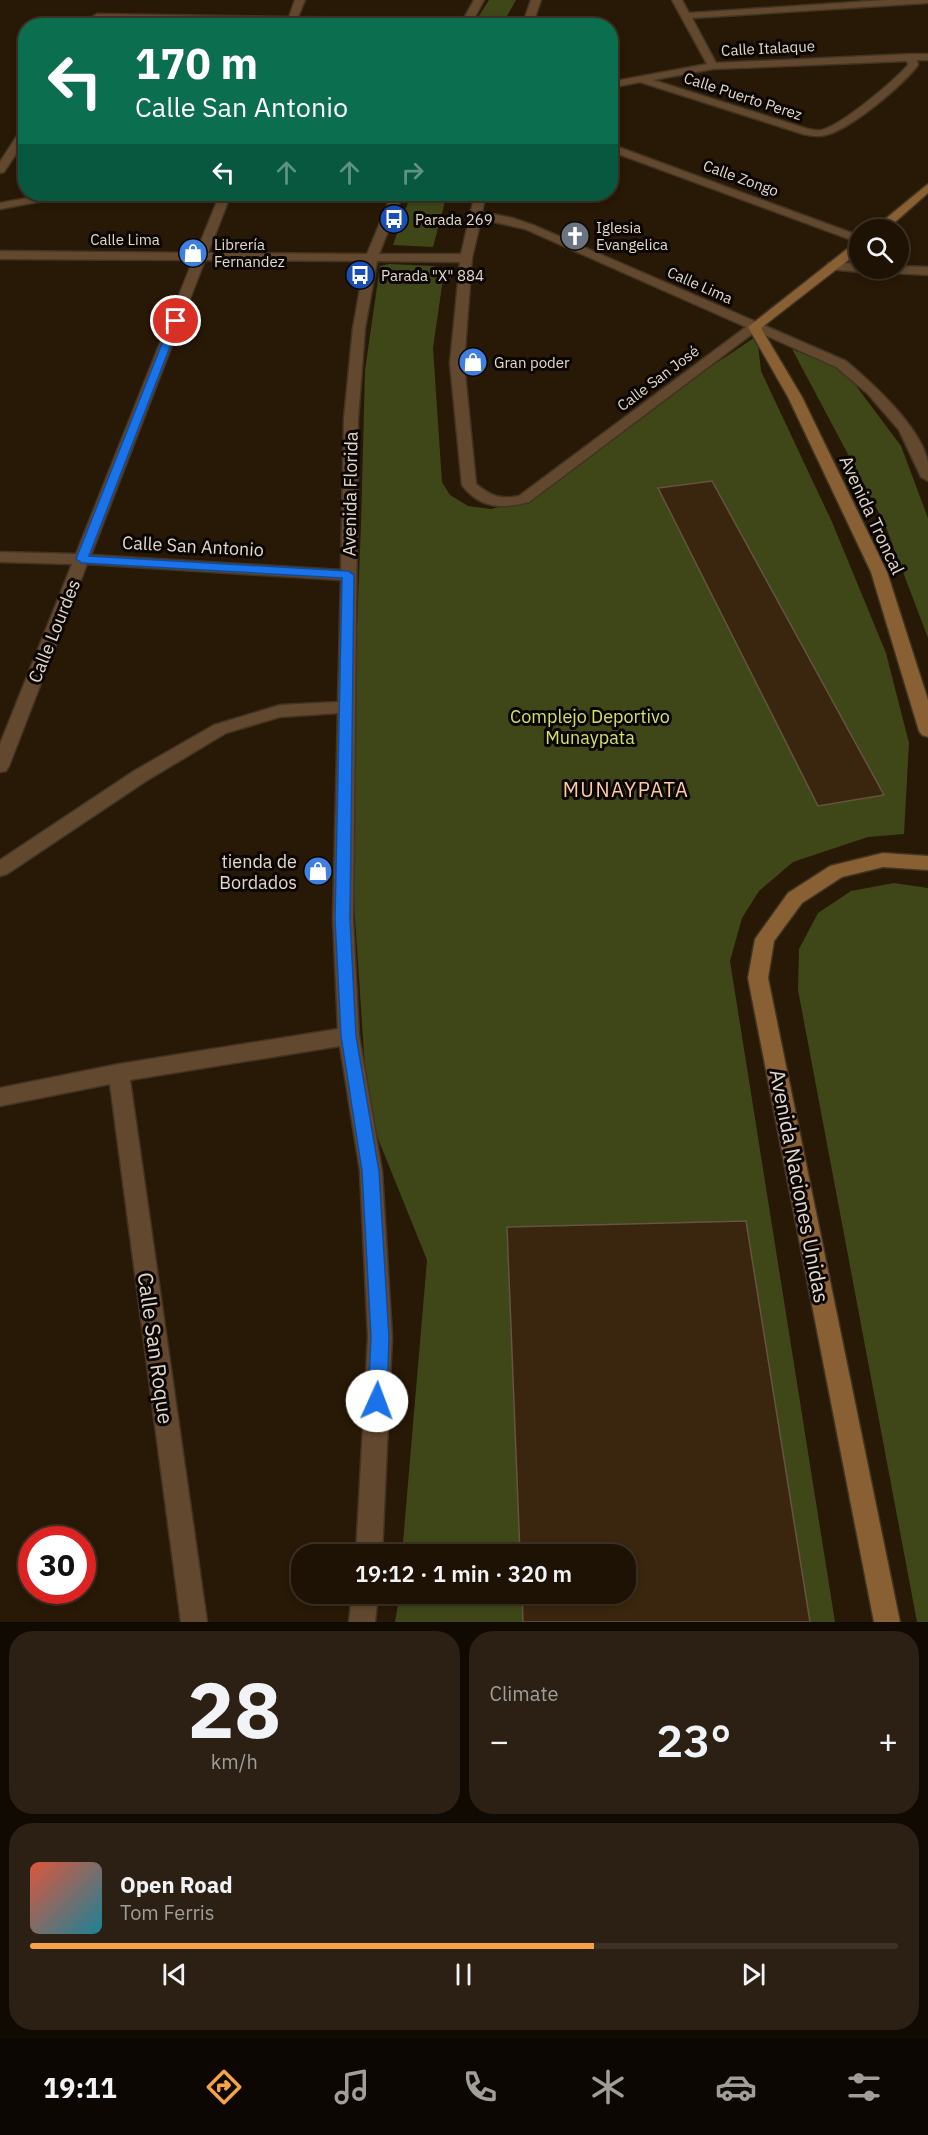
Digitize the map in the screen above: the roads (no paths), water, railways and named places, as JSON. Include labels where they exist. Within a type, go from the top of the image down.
[{"type":"street","points":[[293,18],[300,0]]},
{"type":"street","points":[[468,18],[479,0]]},
{"type":"street","points":[[530,18],[536,0]]},
{"type":"street","name":"Calle Puerto Perez","points":[[677,0],[713,66]]},
{"type":"street","points":[[686,16],[928,0]]},
{"type":"street","points":[[97,17],[129,18]]},
{"type":"street","name":"Calle Puerto Perez","points":[[642,79],[807,132],[821,133],[839,126],[901,78],[913,65],[911,57]]},
{"type":"street","name":"Calle Italaque","points":[[618,84],[713,66],[928,57]]},
{"type":"street","points":[[0,170],[18,142]]},
{"type":"street","name":"Calle Zongo","points":[[618,150],[849,236]]},
{"type":"street","points":[[891,219],[928,187]]},
{"type":"street","points":[[0,206],[27,201]]},
{"type":"street","name":"Calle Lourdes","points":[[0,766],[222,201]]},
{"type":"street","name":"Avenida Florida","points":[[370,1544],[380,1337],[371,1171],[348,1036],[343,919],[348,575],[351,420],[358,328],[372,256],[395,201]]},
{"type":"street","points":[[466,258],[480,201]]},
{"type":"street","name":"Calle Lima","points":[[477,215],[505,219],[529,227],[841,364],[872,390],[905,429],[928,477]]},
{"type":"street","name":"Calle San José","points":[[466,258],[457,363],[469,485],[486,501],[501,505],[524,499],[849,253]]},
{"type":"street","name":"Calle Lima","points":[[0,255],[466,258]]},
{"type":"street","points":[[832,266],[849,267]]},
{"type":"street","points":[[909,270],[928,271]]},
{"type":"street","name":"Avenida Troncal","points":[[754,327],[795,397],[879,572],[928,731]]},
{"type":"street","name":"Calle San Antonio","points":[[0,557],[82,559],[348,575]]},
{"type":"street","points":[[0,869],[140,776],[220,729],[280,711],[346,707]]},
{"type":"street","name":"Avenida Naciones Unidas","points":[[887,1622],[758,978],[765,939],[795,898],[837,872],[884,860],[928,863]]},
{"type":"street","points":[[0,1097],[119,1073],[348,1036]]},
{"type":"street","name":"Calle San Roque","points":[[119,1073],[194,1622]]},
{"type":"street","points":[[362,1622],[364,1604]]},
{"type":"place","name":"Parada 269","points":[[394,219]]},
{"type":"place","name":"Iglesia Evangelica","points":[[575,236]]},
{"type":"place","name":"Librería Fernandez","points":[[193,253]]},
{"type":"place","name":"Parada \"X\" 884","points":[[360,275]]},
{"type":"place","name":"Gran poder","points":[[473,362]]},
{"type":"place","name":"tienda de Bordados","points":[[318,871]]},
{"type":"district","name":"MUNAYPATA","points":[[626,789]]},
{"type":"park label","name":"Complejo Deportivo Munaypata","points":[[590,726]]}]
